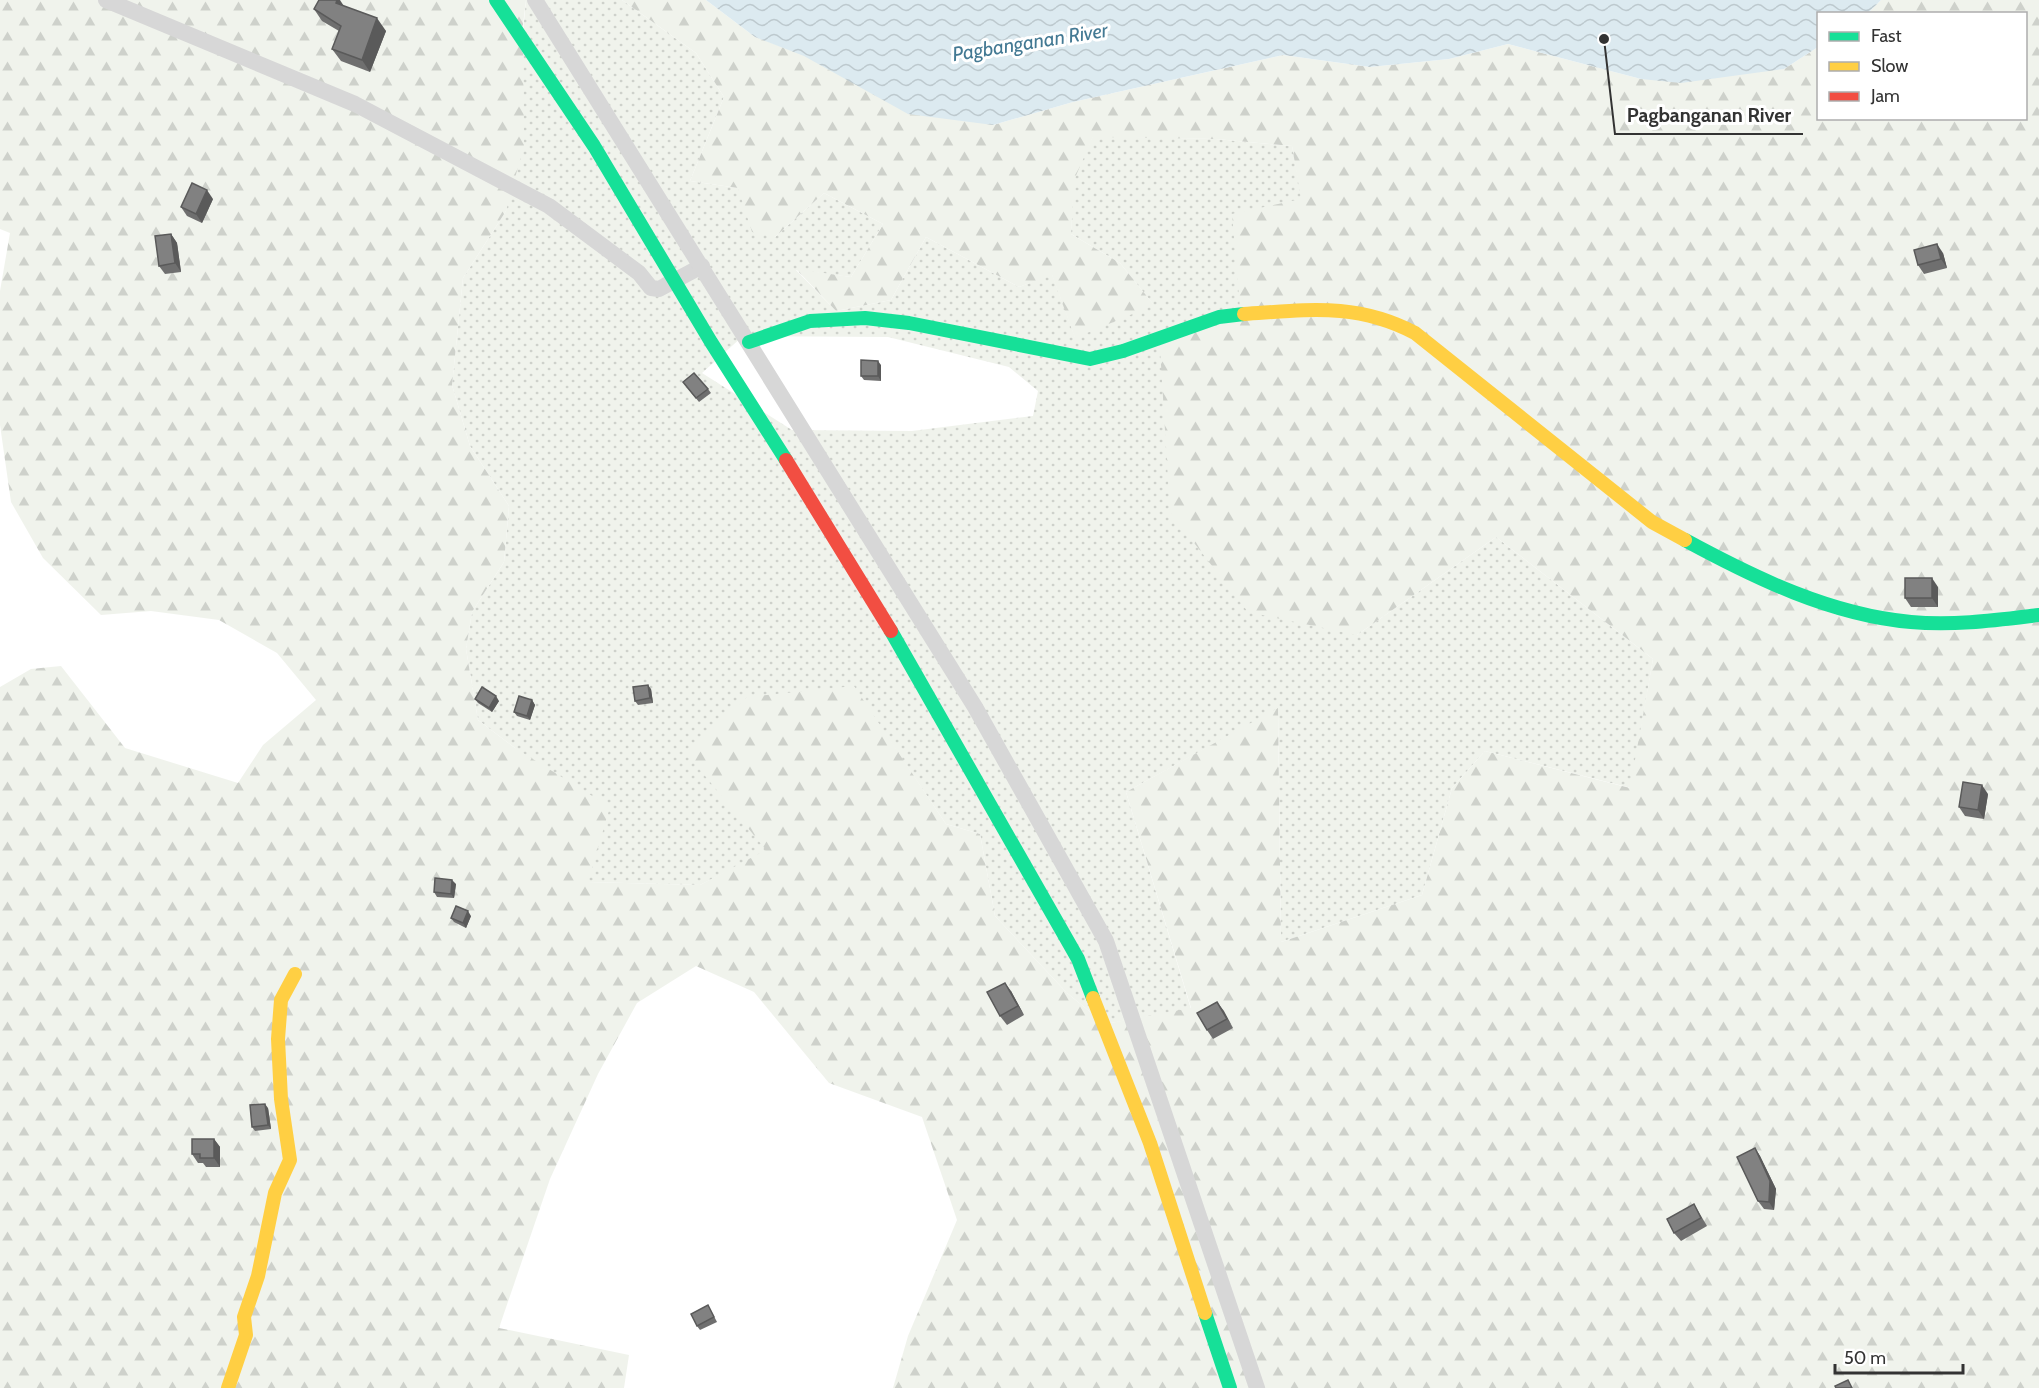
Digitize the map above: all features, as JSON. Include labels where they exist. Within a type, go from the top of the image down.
[{"type":"street","points":[[106,0],[355,104],[549,206],[639,273],[651,288],[659,289],[702,266]]},
{"type":"street","points":[[496,0],[594,146],[675,282],[881,612],[1078,959],[1150,1143],[1230,1388]]},
{"type":"street","points":[[535,0],[975,707],[1106,941],[1257,1388]]},
{"type":"street","points":[[749,342],[778,330],[810,321],[866,318],[909,323],[1090,359],[1119,354],[1164,335],[1221,316],[1325,308],[1369,312],[1393,320],[1415,333],[1652,522],[1689,544],[1772,582],[1840,609],[1894,621],[1949,624],[2039,615]]},
{"type":"street","points":[[228,1388],[246,1335],[244,1317],[258,1276],[275,1193],[290,1160],[281,1099],[278,1039],[281,1000],[295,974]]},
{"type":"green space","points":[[0,0],[526,0],[523,25],[524,145],[506,211],[463,278],[452,385],[470,446],[509,506],[504,562],[472,612],[466,649],[478,720],[515,748],[610,807],[588,882],[700,885],[766,850],[687,754],[747,697],[854,686],[946,824],[980,834],[995,916],[1067,993],[1105,1024],[1191,1008],[1126,792],[1278,708],[1281,942],[1422,895],[1452,788],[1485,751],[1630,788],[1653,659],[1496,537],[1357,635],[1248,612],[1170,512],[1159,332],[1240,308],[1232,214],[1301,199],[1292,146],[1216,139],[1093,137],[1074,180],[1071,234],[1120,263],[1154,305],[1075,338],[1052,275],[1019,287],[926,237],[891,300],[836,311],[796,269],[851,277],[883,224],[824,193],[775,237],[752,232],[738,188],[690,181],[724,97],[696,53],[622,0],[706,0],[755,37],[993,125],[1073,102],[1283,55],[1370,67],[1449,59],[1508,44],[1641,79],[1784,69],[1817,48],[1817,120],[2027,120],[2027,12],[1869,12],[1881,0],[2039,0],[2039,1388],[893,1388],[908,1336],[957,1220],[922,1117],[829,1083],[754,992],[696,966],[637,1003],[598,1074],[550,1179],[499,1328],[629,1355],[624,1388],[0,1388],[0,687],[31,669],[61,666],[125,748],[238,783],[263,745],[316,700],[277,653],[219,620],[151,611],[101,615],[43,558],[11,502],[0,425],[0,291],[10,233],[0,229]]},
{"type":"green space","points":[[526,0],[622,0],[696,53],[724,97],[690,181],[738,188],[775,237],[824,193],[883,224],[851,277],[796,270],[836,311],[891,300],[926,237],[1019,287],[1052,274],[1075,337],[1153,304],[1120,263],[1071,234],[1073,180],[1093,136],[1216,139],[1292,146],[1302,199],[1357,635],[1496,537],[1653,659],[1631,788],[1485,751],[1452,788],[1422,895],[1281,942],[1278,709],[1126,792],[1191,1009],[1105,1024],[1067,993],[995,916],[980,834],[946,824],[853,686],[767,851],[700,885],[587,882],[515,748],[478,720],[466,649],[472,612],[504,562],[509,506],[470,446],[452,385],[463,278],[506,211]],"holes":[[[743,336],[888,337],[1009,367],[1038,391],[1033,416],[912,431],[792,430],[702,373]]]},
{"type":"water","points":[[706,0],[1881,0],[1869,12],[1817,12],[1817,48],[1784,69],[1681,83],[1641,79],[1508,44],[1449,59],[1370,67],[1283,55],[1073,102],[993,125],[908,114],[804,56],[755,37]]},
{"type":"building","points":[[319,0],[337,0],[336,3],[377,18],[362,60],[332,49],[341,26],[314,9]]},
{"type":"building","points":[[192,183],[207,190],[196,214],[181,207]]},
{"type":"building","points":[[171,234],[175,263],[159,266],[155,236]]},
{"type":"building","points":[[1937,244],[1941,259],[1918,265],[1914,250]]},
{"type":"building","points":[[861,360],[878,361],[878,376],[861,376]]},
{"type":"building","points":[[694,373],[708,389],[696,398],[683,382]]},
{"type":"building","points":[[1905,578],[1932,578],[1932,598],[1905,598]]},
{"type":"building","points":[[648,685],[650,698],[635,701],[633,687]]},
{"type":"building","points":[[482,687],[496,696],[489,708],[475,699]]},
{"type":"building","points":[[519,696],[532,700],[527,716],[514,712]]},
{"type":"building","points":[[1963,782],[1982,785],[1978,810],[1959,807]]},
{"type":"building","points":[[435,878],[452,880],[451,894],[434,892]]},
{"type":"building","points":[[456,906],[468,911],[463,923],[451,918]]},
{"type":"building","points":[[1005,983],[1018,1006],[1000,1016],[987,992]]},
{"type":"building","points":[[1217,1002],[1227,1019],[1207,1030],[1197,1013]]},
{"type":"building","points":[[265,1104],[268,1125],[252,1127],[250,1105]]},
{"type":"building","points":[[192,1139],[214,1139],[214,1158],[200,1158],[200,1154],[192,1154]]},
{"type":"building","points":[[1755,1148],[1770,1181],[1769,1202],[1758,1201],[1737,1157]]},
{"type":"building","points":[[1694,1204],[1701,1218],[1674,1233],[1667,1219]]},
{"type":"building","points":[[708,1305],[714,1317],[697,1326],[691,1314]]},
{"type":"building","points":[[1848,1380],[1852,1388],[1836,1388],[1835,1386]]},
{"type":"traffic: fast","points":[[496,0],[594,146],[711,342],[786,460]]},
{"type":"traffic: fast","points":[[749,342],[810,321],[865,318],[909,323],[1090,359],[1123,351],[1219,317],[1244,314]]},
{"type":"traffic: fast","points":[[1685,540],[1766,581],[1852,612],[1911,622],[1943,623],[2039,615]]},
{"type":"traffic: fast","points":[[891,631],[1078,959],[1093,998]]},
{"type":"traffic: fast","points":[[1205,1313],[1230,1388]]},
{"type":"traffic: slow","points":[[1244,314],[1310,310],[1352,312],[1372,316],[1415,333],[1652,522],[1685,540]]},
{"type":"traffic: slow","points":[[228,1388],[246,1335],[244,1317],[258,1276],[275,1193],[290,1160],[281,1099],[278,1039],[281,1000],[295,974]]},
{"type":"traffic: slow","points":[[1093,998],[1150,1143],[1205,1313]]},
{"type":"traffic: jam","points":[[786,460],[891,631]]},
{"type":"place","name":"Pagbanganan River","points":[[1604,39]]}]
